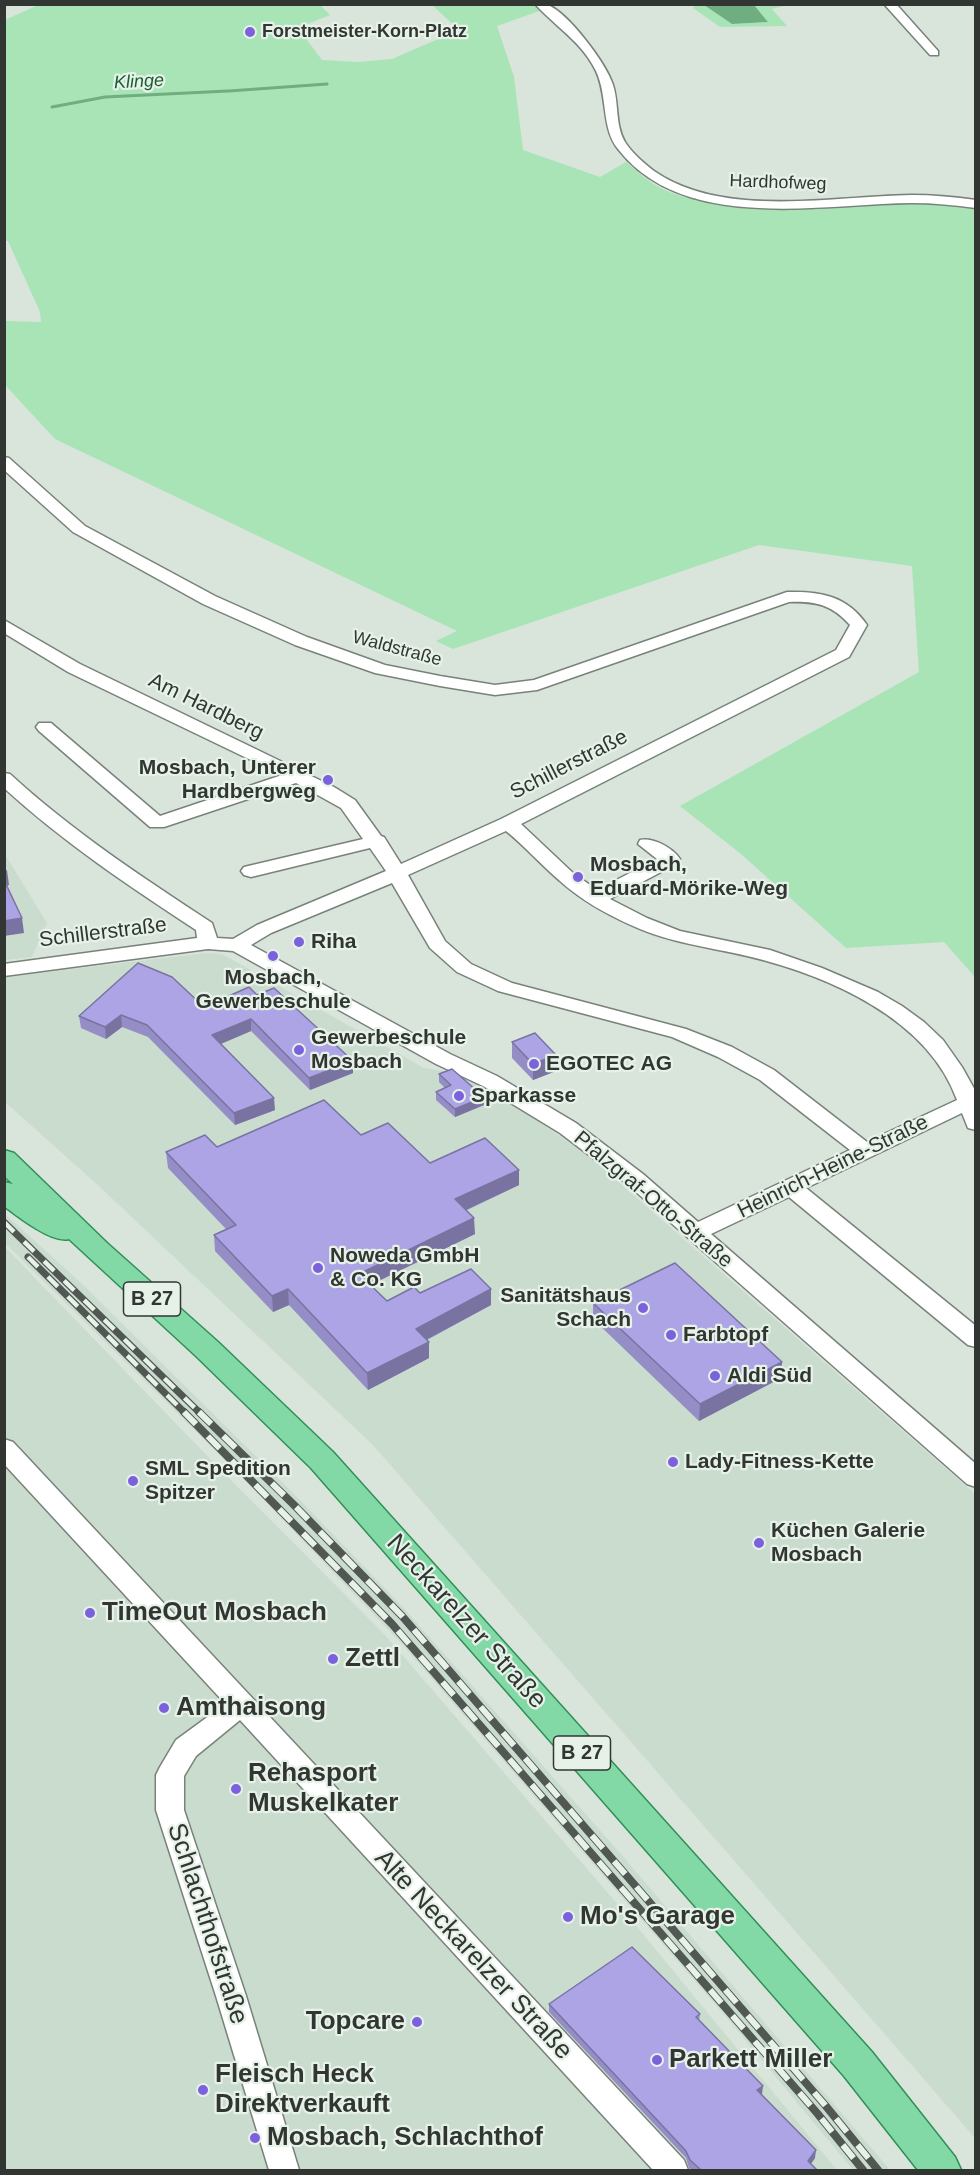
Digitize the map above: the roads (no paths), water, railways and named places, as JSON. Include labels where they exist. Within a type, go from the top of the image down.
[{"type":"main road","name":"Neckarelzer Straße","points":[[4,1159],[97,1250],[207,1348],[322,1460],[858,2064],[941,2170]]},
{"type":"main road","name":"B 27","points":[[4,1191],[28,1210],[97,1250]]},
{"type":"street","points":[[889,4],[934,53]]},
{"type":"street","name":"Hardhofweg","points":[[542,5],[576,35],[592,55],[605,79],[611,100],[613,130],[623,149],[641,168],[666,183],[709,197],[759,204],[804,205],[912,200],[975,204]]},
{"type":"street","name":"Waldstraße","points":[[4,461],[79,529],[209,600],[301,641],[381,669],[440,681],[495,690],[537,685],[787,597],[820,596]]},
{"type":"street","name":"Schillerstraße","points":[[237,945],[264,928],[398,874],[508,823],[843,653],[859,625],[845,608],[820,596]]},
{"type":"street","name":"Am Hardberg","points":[[4,625],[74,668],[298,776],[348,804],[377,841],[398,874],[437,944],[464,968],[505,987],[679,1033],[724,1052],[767,1075],[865,1151]]},
{"type":"street","points":[[45,728],[157,823],[298,776]]},
{"type":"street","points":[[4,778],[48,818],[95,854],[205,927],[208,943]]},
{"type":"street","points":[[508,823],[575,884],[595,899],[662,932],[766,955],[832,979],[887,1004],[929,1037],[962,1082],[973,1114]]},
{"type":"street","points":[[250,871],[377,841]]},
{"type":"street","points":[[595,899],[671,859],[647,844]]},
{"type":"street","name":"Schillerstraße","points":[[4,969],[208,943]]},
{"type":"street","name":"Pfalzgraf-Otto-Straße","points":[[208,943],[237,945],[443,1059],[490,1081],[568,1128],[635,1179],[975,1478]]},
{"type":"street","name":"Heinrich-Heine-Straße","points":[[696,1232],[958,1107],[973,1114]]},
{"type":"street","points":[[792,1188],[975,1340]]},
{"type":"street","name":"Alte Neckarelzer Straße","points":[[4,1448],[673,2170]]},
{"type":"street","name":"Schlachthofstraße","points":[[233,1697],[229,1715],[186,1748],[170,1775],[170,1810],[231,1996],[284,2170]]},
{"type":"waterway","name":"Klinge","points":[[229,91],[327,84]]},
{"type":"waterway","name":"Klinge","points":[[52,107],[105,97],[228,91]]},
{"type":"railway","points":[[4,1222],[201,1414]]},
{"type":"railway","points":[[28,1257],[184,1413]]},
{"type":"railway","points":[[199,1412],[402,1616],[825,2105],[878,2170]]},
{"type":"railway","points":[[184,1413],[392,1624],[817,2113],[863,2170]]},
{"type":"place","name":"Forstmeister-Korn-Platz","points":[[250,32]]},
{"type":"place","name":"Mosbach, Unterer Hardbergweg","points":[[328,780]]},
{"type":"place","name":"Mosbach, Eduard-Mörike-Weg","points":[[578,877]]},
{"type":"place","name":"Riha","points":[[299,942]]},
{"type":"place","name":"Mosbach, Gewerbeschule","points":[[273,956]]},
{"type":"place","name":"Gewerbeschule Mosbach","points":[[299,1050]]},
{"type":"place","name":"EGOTEC AG","points":[[534,1064]]},
{"type":"place","name":"Sparkasse","points":[[459,1096]]},
{"type":"place","name":"Noweda GmbH & Co. KG","points":[[318,1268]]},
{"type":"place","name":"Sanitätshaus Schach","points":[[643,1308]]},
{"type":"place","name":"Farbtopf","points":[[671,1335]]},
{"type":"place","name":"Aldi Süd","points":[[715,1376]]},
{"type":"place","name":"Lady-Fitness-Kette","points":[[673,1462]]},
{"type":"place","name":"SML Spedition Spitzer","points":[[133,1481]]},
{"type":"place","name":"Küchen Galerie Mosbach","points":[[759,1543]]},
{"type":"place","name":"TimeOut Mosbach","points":[[90,1613]]},
{"type":"place","name":"Zettl","points":[[333,1659]]},
{"type":"place","name":"Amthaisong","points":[[164,1708]]},
{"type":"place","name":"Rehasport Muskelkater","points":[[236,1789]]},
{"type":"place","name":"Mo's Garage","points":[[568,1917]]},
{"type":"place","name":"Topcare","points":[[417,2022]]},
{"type":"place","name":"Parkett Miller","points":[[657,2060]]},
{"type":"place","name":"Fleisch Heck Direktverkauft","points":[[203,2090]]},
{"type":"place","name":"Mosbach, Schlachthof","points":[[255,2138]]}]
